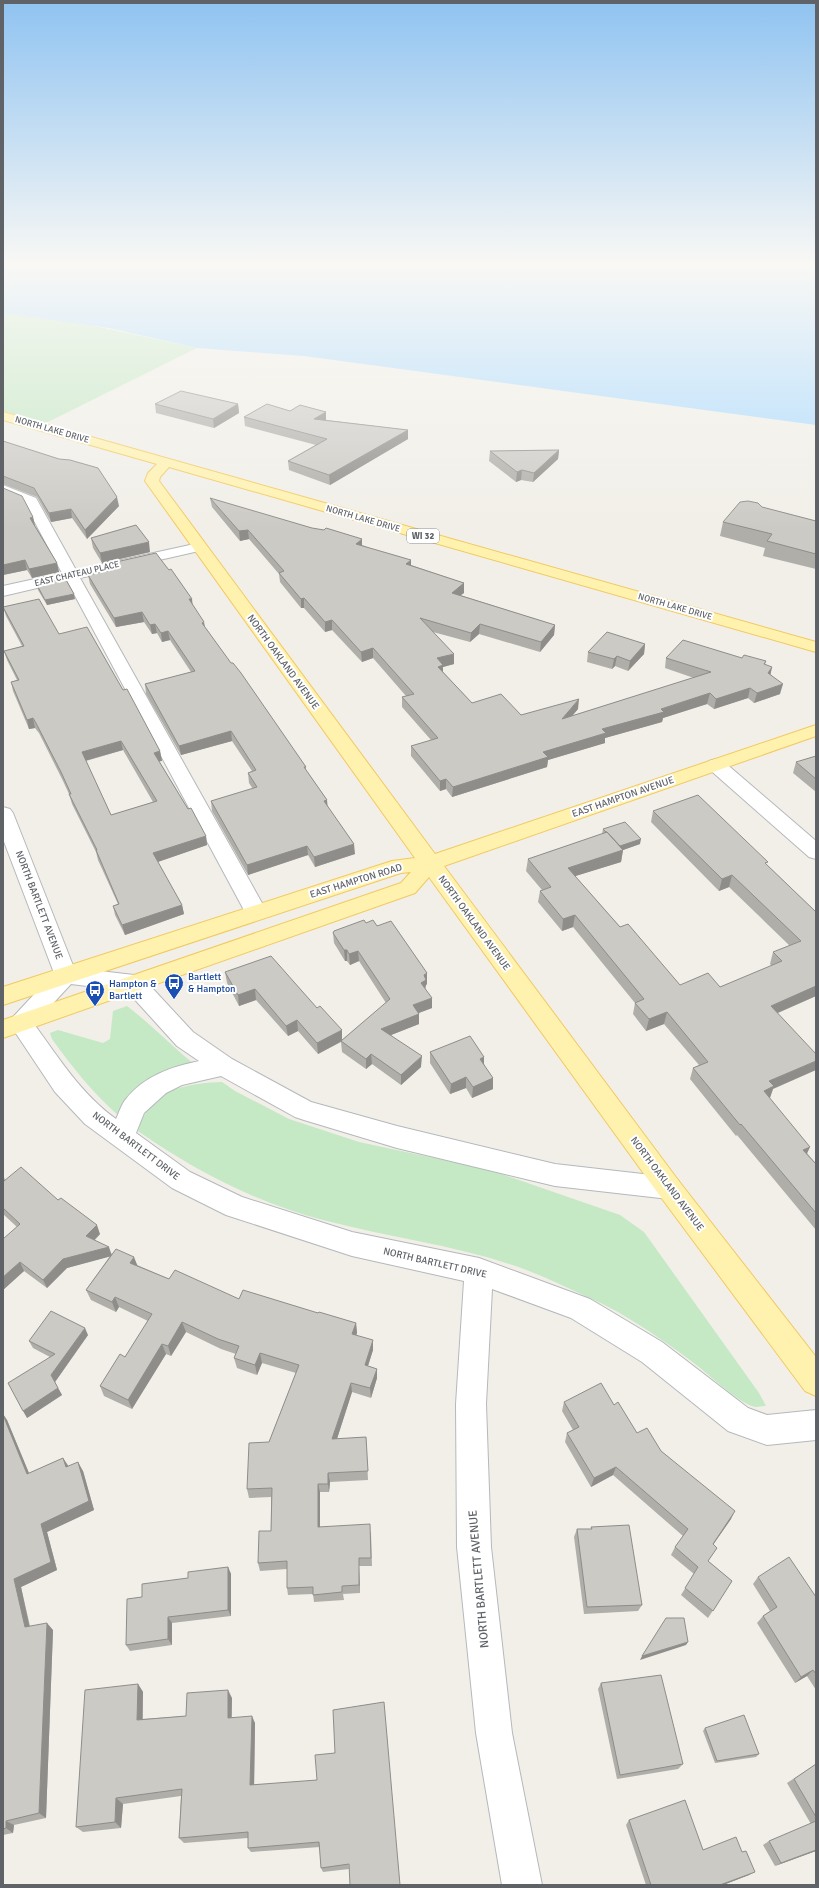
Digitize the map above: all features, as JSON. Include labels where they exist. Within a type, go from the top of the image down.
[{"type":"main road","name":"NORTH LAKE DRIVE","points":[[3,416],[816,647]]},
{"type":"main road","name":"NORTH OAKLAND AVENUE","points":[[166,463],[153,476],[152,481],[669,1188],[816,1381]]},
{"type":"main road","name":"EAST HAMPTON AVENUE","points":[[430,863],[816,730]]},
{"type":"main road","name":"EAST HAMPTON ROAD","points":[[3,996],[399,866],[430,863]]},
{"type":"main road","name":"EAST HAMPTON ROAD","points":[[12,1026],[408,888],[430,863]]},
{"type":"street","points":[[3,489],[31,501],[70,575],[256,912]]},
{"type":"street","name":"EAST CHATEAU PLACE","points":[[3,591],[199,547]]},
{"type":"street","points":[[716,765],[816,852]]},
{"type":"street","name":"NORTH BARTLETT AVENUE","points":[[3,812],[66,975]]},
{"type":"street","points":[[12,1026],[66,975],[134,983],[185,1039],[223,1066],[304,1110],[397,1137],[555,1175],[669,1188]]},
{"type":"street","name":"NORTH BARTLETT DRIVE","points":[[12,1026],[94,1117],[181,1180],[235,1207],[352,1244],[479,1271],[580,1308],[652,1352],[739,1420],[767,1430],[816,1425]]},
{"type":"street","points":[[121,1138],[134,1107],[157,1086],[176,1076],[223,1066]]},
{"type":"street","name":"NORTH BARTLETT AVENUE","points":[[479,1271],[471,1404],[474,1547],[494,1734],[522,1885]]},
{"type":"green space","points":[[3,352],[189,352],[46,423],[3,411]]},
{"type":"green space","points":[[127,1006],[198,1067],[119,1116],[83,1079],[52,1039],[50,1033],[58,1030],[103,1043],[110,1039],[113,1011]]},
{"type":"green space","points":[[222,1082],[235,1091],[289,1119],[359,1142],[490,1170],[620,1215],[644,1232],[759,1393],[766,1406],[755,1407],[746,1404],[660,1338],[618,1312],[528,1270],[471,1253],[356,1228],[302,1214],[252,1196],[228,1185],[182,1160],[138,1131],[142,1118],[152,1105],[169,1092],[189,1085]]},
{"type":"water","points":[[252,352],[816,352],[816,425],[304,356]]},
{"type":"building","points":[[181,391],[238,404],[213,419],[155,404]]},
{"type":"building","points":[[267,404],[290,411],[300,405],[326,412],[314,419],[408,430],[329,475],[288,461],[327,439],[244,417]]},
{"type":"building","points":[[3,441],[59,459],[70,460],[98,468],[117,497],[85,530],[71,509],[49,513],[34,488],[3,476]]},
{"type":"building","points":[[559,450],[534,473],[522,470],[517,472],[490,451]]},
{"type":"building","points":[[3,488],[22,496],[33,517],[30,518],[57,563],[29,569],[25,560],[3,565]]},
{"type":"building","points":[[210,498],[312,528],[324,530],[326,528],[362,539],[356,544],[411,560],[406,564],[464,583],[452,593],[555,625],[541,642],[480,624],[471,633],[420,618],[454,654],[437,658],[443,665],[438,667],[472,703],[501,694],[521,715],[579,699],[562,719],[711,672],[666,658],[683,640],[742,658],[744,655],[766,661],[764,664],[772,667],[768,673],[783,684],[757,693],[750,688],[716,699],[710,693],[661,709],[664,712],[602,729],[606,733],[543,752],[548,757],[453,787],[446,779],[440,781],[411,746],[438,738],[402,697],[414,694],[373,648],[361,652],[332,620],[325,622],[304,598],[301,599],[279,573],[284,571],[248,530],[239,531]]},
{"type":"building","points":[[748,501],[758,503],[762,507],[816,521],[816,554],[767,541],[772,534],[723,522],[740,502]]},
{"type":"building","points":[[136,525],[149,542],[100,553],[91,538]]},
{"type":"building","points":[[156,553],[169,570],[171,569],[192,599],[189,599],[204,622],[202,623],[231,663],[233,663],[241,673],[306,767],[304,767],[327,800],[324,801],[354,844],[314,857],[307,846],[247,865],[211,801],[257,787],[248,773],[256,770],[231,731],[179,746],[145,684],[195,671],[168,631],[161,633],[155,624],[150,625],[142,612],[114,618],[88,575],[111,570],[107,564]]},
{"type":"building","points":[[65,578],[74,594],[45,600],[37,585]]},
{"type":"building","points":[[39,599],[59,634],[87,627],[123,690],[127,689],[160,751],[154,753],[188,809],[191,808],[206,836],[153,853],[182,905],[122,925],[113,906],[119,904],[97,850],[69,794],[71,794],[61,772],[36,723],[33,718],[27,720],[11,682],[19,680],[4,651],[24,646],[3,607]],"holes":[[[121,741],[157,801],[111,815],[82,752]]]},
{"type":"building","points":[[607,632],[645,644],[630,661],[617,656],[614,659],[588,652]]},
{"type":"building","points":[[816,756],[816,779],[796,762]]},
{"type":"building","points":[[698,795],[768,862],[765,863],[816,912],[816,986],[771,1006],[816,1054],[816,1061],[769,1081],[774,1086],[764,1091],[810,1147],[803,1150],[816,1164],[816,1213],[693,1068],[708,1062],[667,1012],[649,1019],[635,1003],[644,999],[575,915],[563,919],[540,891],[551,887],[528,859],[607,832],[623,850],[568,868],[620,927],[628,924],[680,985],[708,973],[720,987],[782,961],[773,952],[801,941],[732,875],[722,879],[653,811]]},
{"type":"building","points":[[625,822],[641,839],[620,846],[603,829]]},
{"type":"building","points":[[364,920],[366,923],[373,920],[377,926],[391,921],[427,973],[424,975],[426,980],[421,983],[432,998],[413,1005],[419,1014],[381,1029],[422,1056],[401,1075],[371,1054],[366,1059],[341,1041],[390,999],[358,951],[349,954],[347,950],[344,950],[333,933],[334,931]]},
{"type":"building","points":[[271,956],[317,1008],[320,1006],[342,1030],[317,1043],[297,1020],[286,1026],[255,989],[238,995],[225,972]]},
{"type":"building","points":[[470,1036],[484,1057],[480,1059],[493,1078],[473,1087],[466,1077],[451,1084],[430,1052]]},
{"type":"building","points":[[21,1167],[58,1200],[61,1198],[97,1225],[86,1236],[109,1247],[63,1259],[43,1280],[20,1262],[3,1277],[3,1239],[20,1224],[3,1208],[3,1178],[4,1181]]},
{"type":"building","points":[[116,1249],[134,1257],[130,1263],[169,1279],[175,1270],[239,1299],[243,1290],[356,1323],[352,1334],[373,1340],[365,1365],[377,1369],[370,1388],[351,1383],[332,1439],[366,1437],[368,1471],[328,1473],[328,1484],[318,1484],[318,1527],[370,1524],[371,1558],[359,1558],[359,1585],[342,1586],[342,1592],[313,1595],[313,1587],[287,1588],[287,1561],[258,1563],[259,1531],[271,1531],[272,1488],[247,1489],[249,1443],[269,1442],[299,1365],[260,1353],[255,1365],[234,1358],[239,1346],[218,1339],[182,1322],[168,1346],[162,1344],[128,1400],[100,1386],[120,1354],[125,1357],[152,1314],[115,1297],[112,1302],[86,1290]]},
{"type":"building","points":[[51,1311],[85,1328],[51,1375],[58,1388],[23,1411],[8,1383],[55,1354],[29,1341]]},
{"type":"building","points":[[601,1383],[614,1405],[618,1402],[637,1433],[647,1428],[661,1451],[735,1511],[713,1544],[717,1548],[708,1561],[732,1581],[713,1611],[685,1588],[698,1567],[675,1547],[688,1529],[616,1467],[594,1478],[567,1433],[579,1427],[564,1402]]},
{"type":"building","points":[[3,1415],[27,1474],[63,1458],[66,1467],[78,1462],[89,1501],[41,1524],[51,1562],[14,1579],[25,1627],[47,1623],[39,1813],[6,1821],[6,1828],[3,1829]]},
{"type":"building","points":[[629,1525],[642,1605],[587,1607],[577,1529]]},
{"type":"building","points":[[789,1557],[816,1597],[816,1674],[813,1670],[801,1677],[763,1616],[777,1607],[758,1577]]},
{"type":"building","points":[[228,1567],[228,1610],[168,1617],[168,1639],[126,1645],[127,1599],[142,1597],[142,1584],[188,1578],[188,1572]]},
{"type":"building","points":[[666,1618],[684,1618],[688,1642],[642,1656]]},
{"type":"building","points":[[661,1675],[683,1764],[620,1775],[601,1683]]},
{"type":"building","points":[[138,1684],[137,1720],[186,1716],[187,1693],[228,1690],[228,1718],[252,1716],[250,1785],[317,1780],[315,1755],[335,1753],[333,1710],[384,1702],[400,1885],[350,1885],[349,1864],[321,1868],[319,1842],[248,1848],[248,1832],[179,1838],[182,1789],[116,1798],[115,1822],[76,1827],[85,1690]]},
{"type":"building","points":[[744,1715],[759,1754],[717,1761],[705,1728]]},
{"type":"building","points":[[816,1764],[816,1817],[794,1779]]},
{"type":"building","points":[[685,1800],[703,1850],[736,1837],[742,1852],[746,1851],[755,1872],[720,1885],[651,1885],[629,1820]]},
{"type":"building","points":[[816,1821],[816,1850],[781,1863],[769,1841]]},
{"type":"place","name":"Bartlett & Hampton","points":[[174,1000]]},
{"type":"place","name":"Hampton & Bartlett","points":[[95,1007]]}]
